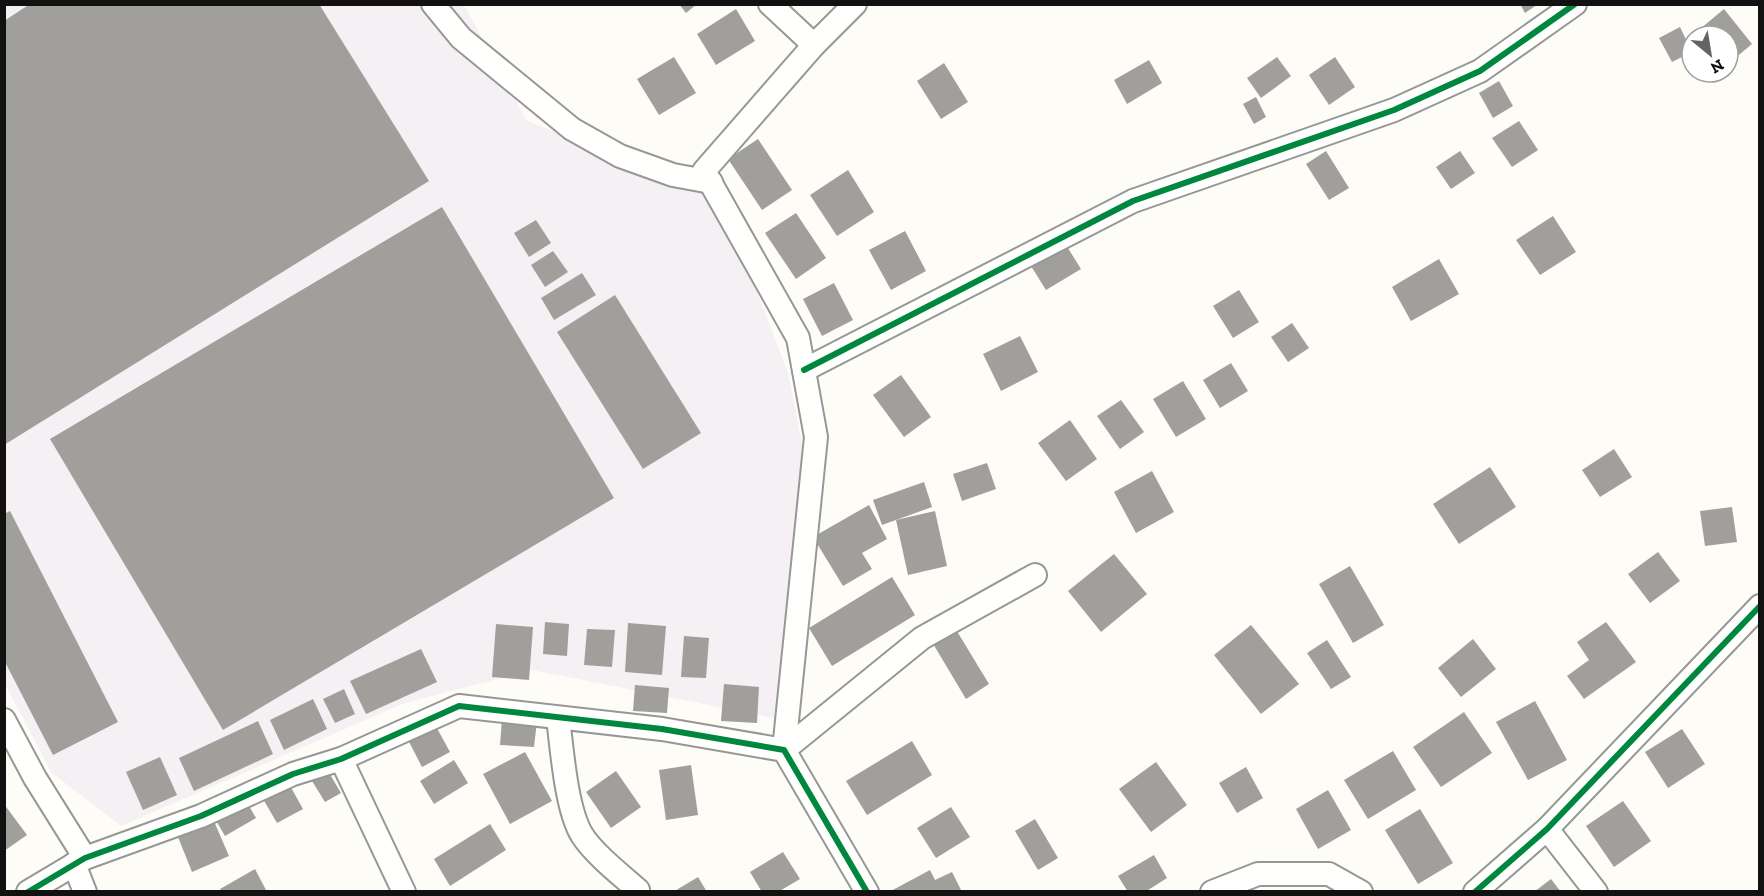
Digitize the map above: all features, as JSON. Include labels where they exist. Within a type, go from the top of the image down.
[{"type":"street","points":[[433,4],[461,38],[572,129],[620,156],[673,175],[711,182]]},
{"type":"street","points":[[770,4],[814,45]]},
{"type":"street","points":[[855,4],[814,45],[704,171],[798,339],[816,437],[784,750],[867,891]]},
{"type":"street","points":[[804,370],[1133,201],[1394,110],[1480,71],[1575,4]]},
{"type":"street","points":[[27,891],[80,861],[201,816],[293,774],[341,759],[459,706],[662,729],[784,750],[922,638],[1035,575]]},
{"type":"street","points":[[1475,891],[1547,829],[1760,606]]},
{"type":"street","points":[[558,718],[565,772],[575,819],[582,836],[638,890]]},
{"type":"street","points":[[4,720],[80,861],[85,891]]},
{"type":"street","points":[[341,759],[404,891]]},
{"type":"street","points":[[1547,829],[1596,891]]},
{"type":"street","points":[[1212,891],[1258,874],[1329,874],[1360,891]]},
{"type":"shaded area","points":[[5,5],[464,5],[527,121],[720,193],[789,376],[805,460],[779,719],[532,670],[405,703],[121,826],[51,772],[5,684]]},
{"type":"building","points":[[30,4],[319,4],[429,181],[4,445],[4,21]]},
{"type":"building","points":[[679,4],[697,4],[686,13]]},
{"type":"building","points":[[1520,4],[1538,4],[1525,13]]},
{"type":"building","points":[[736,9],[755,41],[716,65],[697,34]]},
{"type":"building","points":[[1724,9],[1736,24],[1706,24]]},
{"type":"building","points":[[1680,27],[1680,58],[1672,62],[1659,38]]},
{"type":"building","points":[[1740,29],[1752,44],[1740,54]]},
{"type":"building","points":[[674,57],[696,93],[659,115],[637,79]]},
{"type":"building","points":[[1277,57],[1291,76],[1261,98],[1247,78]]},
{"type":"building","points":[[1335,57],[1355,87],[1329,105],[1309,75]]},
{"type":"building","points":[[1149,60],[1162,83],[1127,104],[1114,80]]},
{"type":"building","points":[[944,63],[968,102],[941,119],[917,81]]},
{"type":"building","points":[[1499,81],[1513,106],[1493,118],[1479,93]]},
{"type":"building","points":[[1256,97],[1266,117],[1254,124],[1243,104]]},
{"type":"building","points":[[1519,121],[1538,150],[1512,167],[1492,138]]},
{"type":"building","points":[[758,139],[792,190],[762,210],[728,159]]},
{"type":"building","points":[[1326,151],[1349,188],[1329,200],[1306,164]]},
{"type":"building","points":[[1460,151],[1475,173],[1451,189],[1436,167]]},
{"type":"building","points":[[848,170],[874,212],[837,236],[810,195]]},
{"type":"building","points":[[442,207],[614,498],[223,730],[50,439]]},
{"type":"building","points":[[796,213],[826,258],[796,279],[765,233]]},
{"type":"building","points":[[1553,216],[1576,252],[1540,275],[1516,240]]},
{"type":"building","points":[[536,220],[551,243],[529,257],[514,233]]},
{"type":"building","points":[[905,231],[926,271],[891,290],[869,250]]},
{"type":"building","points":[[1066,245],[1081,269],[1046,290],[1031,266]]},
{"type":"building","points":[[553,251],[568,272],[545,287],[531,265]]},
{"type":"building","points":[[1439,259],[1459,294],[1411,321],[1392,287]]},
{"type":"building","points":[[582,273],[596,295],[554,320],[541,298]]},
{"type":"building","points":[[834,283],[853,320],[822,336],[803,299]]},
{"type":"building","points":[[1239,290],[1259,322],[1233,338],[1213,306]]},
{"type":"building","points":[[615,295],[701,433],[643,469],[557,332]]},
{"type":"building","points":[[1292,323],[1309,348],[1288,362],[1271,337]]},
{"type":"building","points":[[1020,336],[1038,372],[1001,391],[983,354]]},
{"type":"building","points":[[1231,363],[1248,391],[1220,408],[1203,380]]},
{"type":"building","points":[[901,375],[931,417],[904,437],[873,395]]},
{"type":"building","points":[[1183,381],[1206,419],[1176,437],[1153,399]]},
{"type":"building","points":[[1121,400],[1144,432],[1120,449],[1097,416]]},
{"type":"building","points":[[1070,420],[1097,459],[1066,481],[1038,443]]},
{"type":"building","points":[[1614,449],[1632,477],[1600,497],[1582,470]]},
{"type":"building","points":[[987,463],[996,489],[962,501],[953,474]]},
{"type":"building","points":[[1490,467],[1516,507],[1459,544],[1433,504]]},
{"type":"building","points":[[1152,471],[1174,512],[1136,533],[1114,492]]},
{"type":"building","points":[[924,482],[932,507],[882,525],[873,500]]},
{"type":"building","points":[[869,505],[887,539],[862,553],[872,569],[843,586],[813,537]]},
{"type":"building","points":[[1732,507],[1737,542],[1705,546],[1700,511]]},
{"type":"building","points":[[10,511],[118,722],[53,755],[4,660],[4,514]]},
{"type":"building","points":[[935,511],[947,566],[908,575],[896,520]]},
{"type":"building","points":[[1658,552],[1680,581],[1650,603],[1628,574]]},
{"type":"building","points":[[1114,554],[1147,594],[1101,632],[1068,591]]},
{"type":"building","points":[[1350,566],[1384,625],[1353,643],[1319,584]]},
{"type":"building","points":[[892,577],[915,615],[832,666],[809,628]]},
{"type":"building","points":[[545,622],[569,624],[567,656],[543,654]]},
{"type":"building","points":[[1606,622],[1636,662],[1584,699],[1567,676],[1589,660],[1577,642]]},
{"type":"building","points":[[628,623],[666,626],[662,675],[625,672]]},
{"type":"building","points":[[496,624],[533,627],[529,680],[492,677]]},
{"type":"building","points":[[1251,625],[1299,684],[1261,714],[1214,655]]},
{"type":"building","points":[[955,628],[989,684],[966,699],[932,642]]},
{"type":"building","points":[[587,629],[615,630],[612,667],[584,665]]},
{"type":"building","points":[[684,636],[709,638],[706,678],[681,677]]},
{"type":"building","points":[[1473,639],[1496,669],[1461,697],[1438,668]]},
{"type":"building","points":[[1327,640],[1351,677],[1331,689],[1307,653]]},
{"type":"building","points":[[421,649],[437,682],[366,714],[350,681]]},
{"type":"building","points":[[724,684],[759,687],[757,723],[721,721]]},
{"type":"building","points":[[635,685],[669,688],[667,713],[633,711]]},
{"type":"building","points":[[344,689],[355,714],[335,723],[323,699]]},
{"type":"building","points":[[313,699],[327,729],[284,750],[270,720]]},
{"type":"building","points":[[1535,701],[1567,760],[1528,780],[1496,722]]},
{"type":"building","points":[[1464,712],[1492,753],[1441,787],[1413,747]]},
{"type":"building","points":[[502,718],[537,721],[534,747],[500,745]]},
{"type":"building","points":[[258,721],[273,754],[194,791],[179,758]]},
{"type":"building","points":[[433,721],[450,752],[422,767],[406,736]]},
{"type":"building","points":[[1682,729],[1705,764],[1668,788],[1645,752]]},
{"type":"building","points":[[912,741],[932,775],[867,815],[846,781]]},
{"type":"building","points":[[1393,751],[1416,790],[1368,819],[1344,780]]},
{"type":"building","points":[[525,752],[552,801],[510,824],[483,774]]},
{"type":"building","points":[[160,757],[177,795],[143,810],[126,772]]},
{"type":"building","points":[[454,760],[468,783],[434,804],[420,781]]},
{"type":"building","points":[[1156,762],[1187,805],[1151,832],[1119,789]]},
{"type":"building","points":[[691,765],[698,815],[666,820],[659,770]]},
{"type":"building","points":[[1246,767],[1263,798],[1237,813],[1219,783]]},
{"type":"building","points":[[328,771],[341,793],[325,802],[312,781]]},
{"type":"building","points":[[616,771],[641,807],[611,828],[586,792]]},
{"type":"building","points":[[289,784],[303,809],[277,823],[263,799]]},
{"type":"building","points":[[1328,790],[1351,830],[1318,849],[1296,809]]},
{"type":"building","points":[[245,799],[256,818],[225,836],[214,817]]},
{"type":"building","points":[[1623,801],[1651,841],[1614,867],[1586,826]]},
{"type":"building","points":[[4,804],[27,835],[4,851]]},
{"type":"building","points":[[951,807],[970,837],[936,858],[917,828]]},
{"type":"building","points":[[1420,809],[1453,863],[1418,884],[1385,830]]},
{"type":"building","points":[[210,812],[229,856],[192,872],[174,827]]},
{"type":"building","points":[[1035,819],[1058,858],[1038,870],[1015,831]]},
{"type":"building","points":[[490,824],[506,850],[450,886],[434,859]]},
{"type":"building","points":[[783,852],[800,879],[778,892],[762,892],[750,872]]},
{"type":"building","points":[[1154,855],[1167,878],[1145,892],[1128,892],[1118,876]]},
{"type":"building","points":[[255,869],[267,892],[222,892],[220,889]]},
{"type":"building","points":[[930,870],[935,880],[952,872],[962,892],[889,892]]},
{"type":"building","points":[[698,877],[707,892],[673,892]]},
{"type":"building","points":[[1551,879],[1561,892],[1534,892]]},
{"type":"cycle path","points":[[804,370],[1133,201],[1394,110],[1480,71],[1575,4]]},
{"type":"cycle path","points":[[1475,892],[1547,829],[1760,606]]},
{"type":"cycle path","points":[[28,892],[85,858],[201,816],[293,774],[341,759],[459,706],[662,729],[784,750],[867,892]]}]
